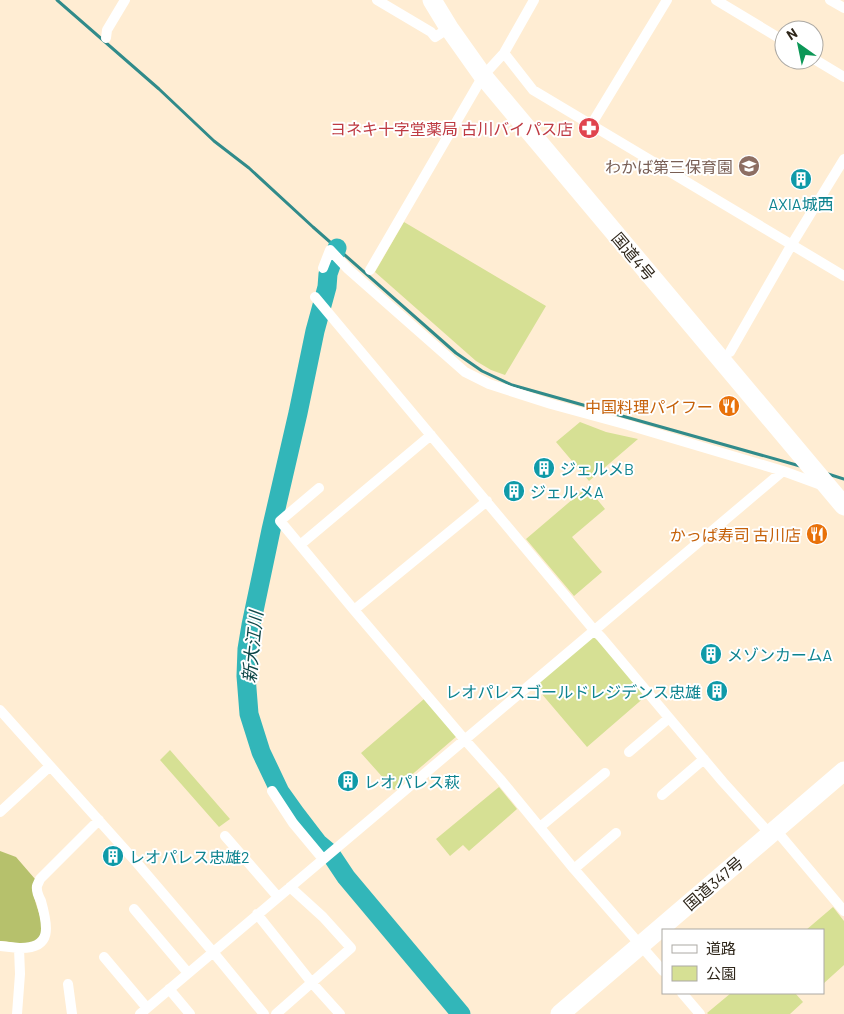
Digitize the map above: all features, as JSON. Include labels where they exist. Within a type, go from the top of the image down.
[{"type":"highway","name":"国道4号","points":[[432,0],[449,28],[493,65],[808,463],[832,481]]},
{"type":"highway","name":"国道4号","points":[[447,0],[493,65],[568,162],[730,352],[832,481],[844,506]]},
{"type":"highway","name":"国道347号","points":[[560,1014],[844,771]]},
{"type":"street","points":[[106,38],[107,30],[124,0]]},
{"type":"street","points":[[376,0],[432,32],[435,37],[449,28]]},
{"type":"street","points":[[370,270],[534,0]]},
{"type":"street","points":[[591,125],[667,0]]},
{"type":"street","points":[[716,0],[774,35]]},
{"type":"street","points":[[830,0],[844,8]]},
{"type":"street","points":[[493,65],[844,276]]},
{"type":"street","points":[[824,65],[844,77]]},
{"type":"street","points":[[730,352],[792,244],[844,159]]},
{"type":"street","points":[[326,259],[348,269],[465,372],[489,384],[551,404],[783,471],[832,481]]},
{"type":"street","points":[[316,298],[704,759],[844,910]]},
{"type":"street","points":[[300,544],[431,435]]},
{"type":"street","points":[[104,957],[144,1011],[783,471]]},
{"type":"street","points":[[319,488],[280,521],[464,740],[500,779],[574,869],[662,970]]},
{"type":"street","points":[[354,610],[487,501]]},
{"type":"street","points":[[0,710],[137,863],[264,1014]]},
{"type":"street","points":[[629,752],[669,718]]},
{"type":"street","points":[[662,794],[704,759]]},
{"type":"street","points":[[0,812],[50,766]]},
{"type":"street","points":[[540,827],[605,773]]},
{"type":"street","points":[[272,791],[293,823],[327,856]]},
{"type":"street","points":[[0,946],[30,948],[40,944],[46,936],[46,926],[37,893],[40,879],[99,820]]},
{"type":"street","points":[[574,869],[616,833]]},
{"type":"street","points":[[225,836],[278,897]]},
{"type":"street","points":[[276,1014],[351,948],[292,885]]},
{"type":"street","points":[[134,909],[188,973]]},
{"type":"street","points":[[257,914],[312,983],[340,1014]]},
{"type":"street","points":[[17,1014],[20,974],[19,948]]},
{"type":"street","points":[[68,984],[72,1014]]},
{"type":"street","points":[[169,989],[190,1014]]},
{"type":"street","points":[[683,994],[700,1014]]},
{"type":"green space","points":[[404,222],[546,306],[505,375],[491,370],[476,361],[375,272]]},
{"type":"green space","points":[[580,422],[606,432],[638,439],[589,481],[556,442]]},
{"type":"green space","points":[[587,487],[605,509],[572,537],[602,572],[574,596],[526,539]]},
{"type":"green space","points":[[594,635],[646,696],[587,747],[535,686]]},
{"type":"green space","points":[[424,699],[457,736],[394,790],[361,753]]},
{"type":"green space","points":[[170,750],[230,819],[219,827],[160,760]]},
{"type":"green space","points":[[499,787],[517,809],[469,851],[463,845],[450,856],[436,839]]},
{"type":"green space","points":[[0,851],[16,857],[35,879],[34,895],[42,928],[38,940],[31,943],[23,944],[0,941]]},
{"type":"green space","points":[[833,907],[844,921],[844,965],[824,983],[824,929],[807,929]]},
{"type":"green space","points":[[730,994],[796,994],[803,1002],[790,1014],[707,1013]]},
{"type":"waterway","points":[[57,0],[159,89],[214,141],[249,168],[456,353],[482,371],[512,385],[800,466]]},
{"type":"waterway","name":"新大江川","points":[[337,248],[328,274],[327,287],[315,331],[251,625],[247,649],[246,676],[249,714],[261,752],[280,792],[318,843],[330,853],[346,877],[461,1014]]},
{"type":"waterway","points":[[828,474],[844,479]]},
{"type":"place","name":"ヨネキ十字堂薬局 古川バイパス店","points":[[589,128]]},
{"type":"place","name":"わかば第三保育園","points":[[749,166]]},
{"type":"place","name":"AXIA城西","points":[[801,179]]},
{"type":"place","name":"中国料理パイフー","points":[[729,406]]},
{"type":"place","name":"ジェルメB","points":[[544,468]]},
{"type":"place","name":"ジェルメA","points":[[514,491]]},
{"type":"place","name":"かっぱ寿司 古川店","points":[[817,534]]},
{"type":"place","name":"メゾンカームA","points":[[711,654]]},
{"type":"place","name":"レオパレスゴールドレジデンス忠雄","points":[[717,691]]},
{"type":"place","name":"レオパレス萩","points":[[348,781]]},
{"type":"place","name":"レオパレス忠雄2","points":[[113,856]]}]
